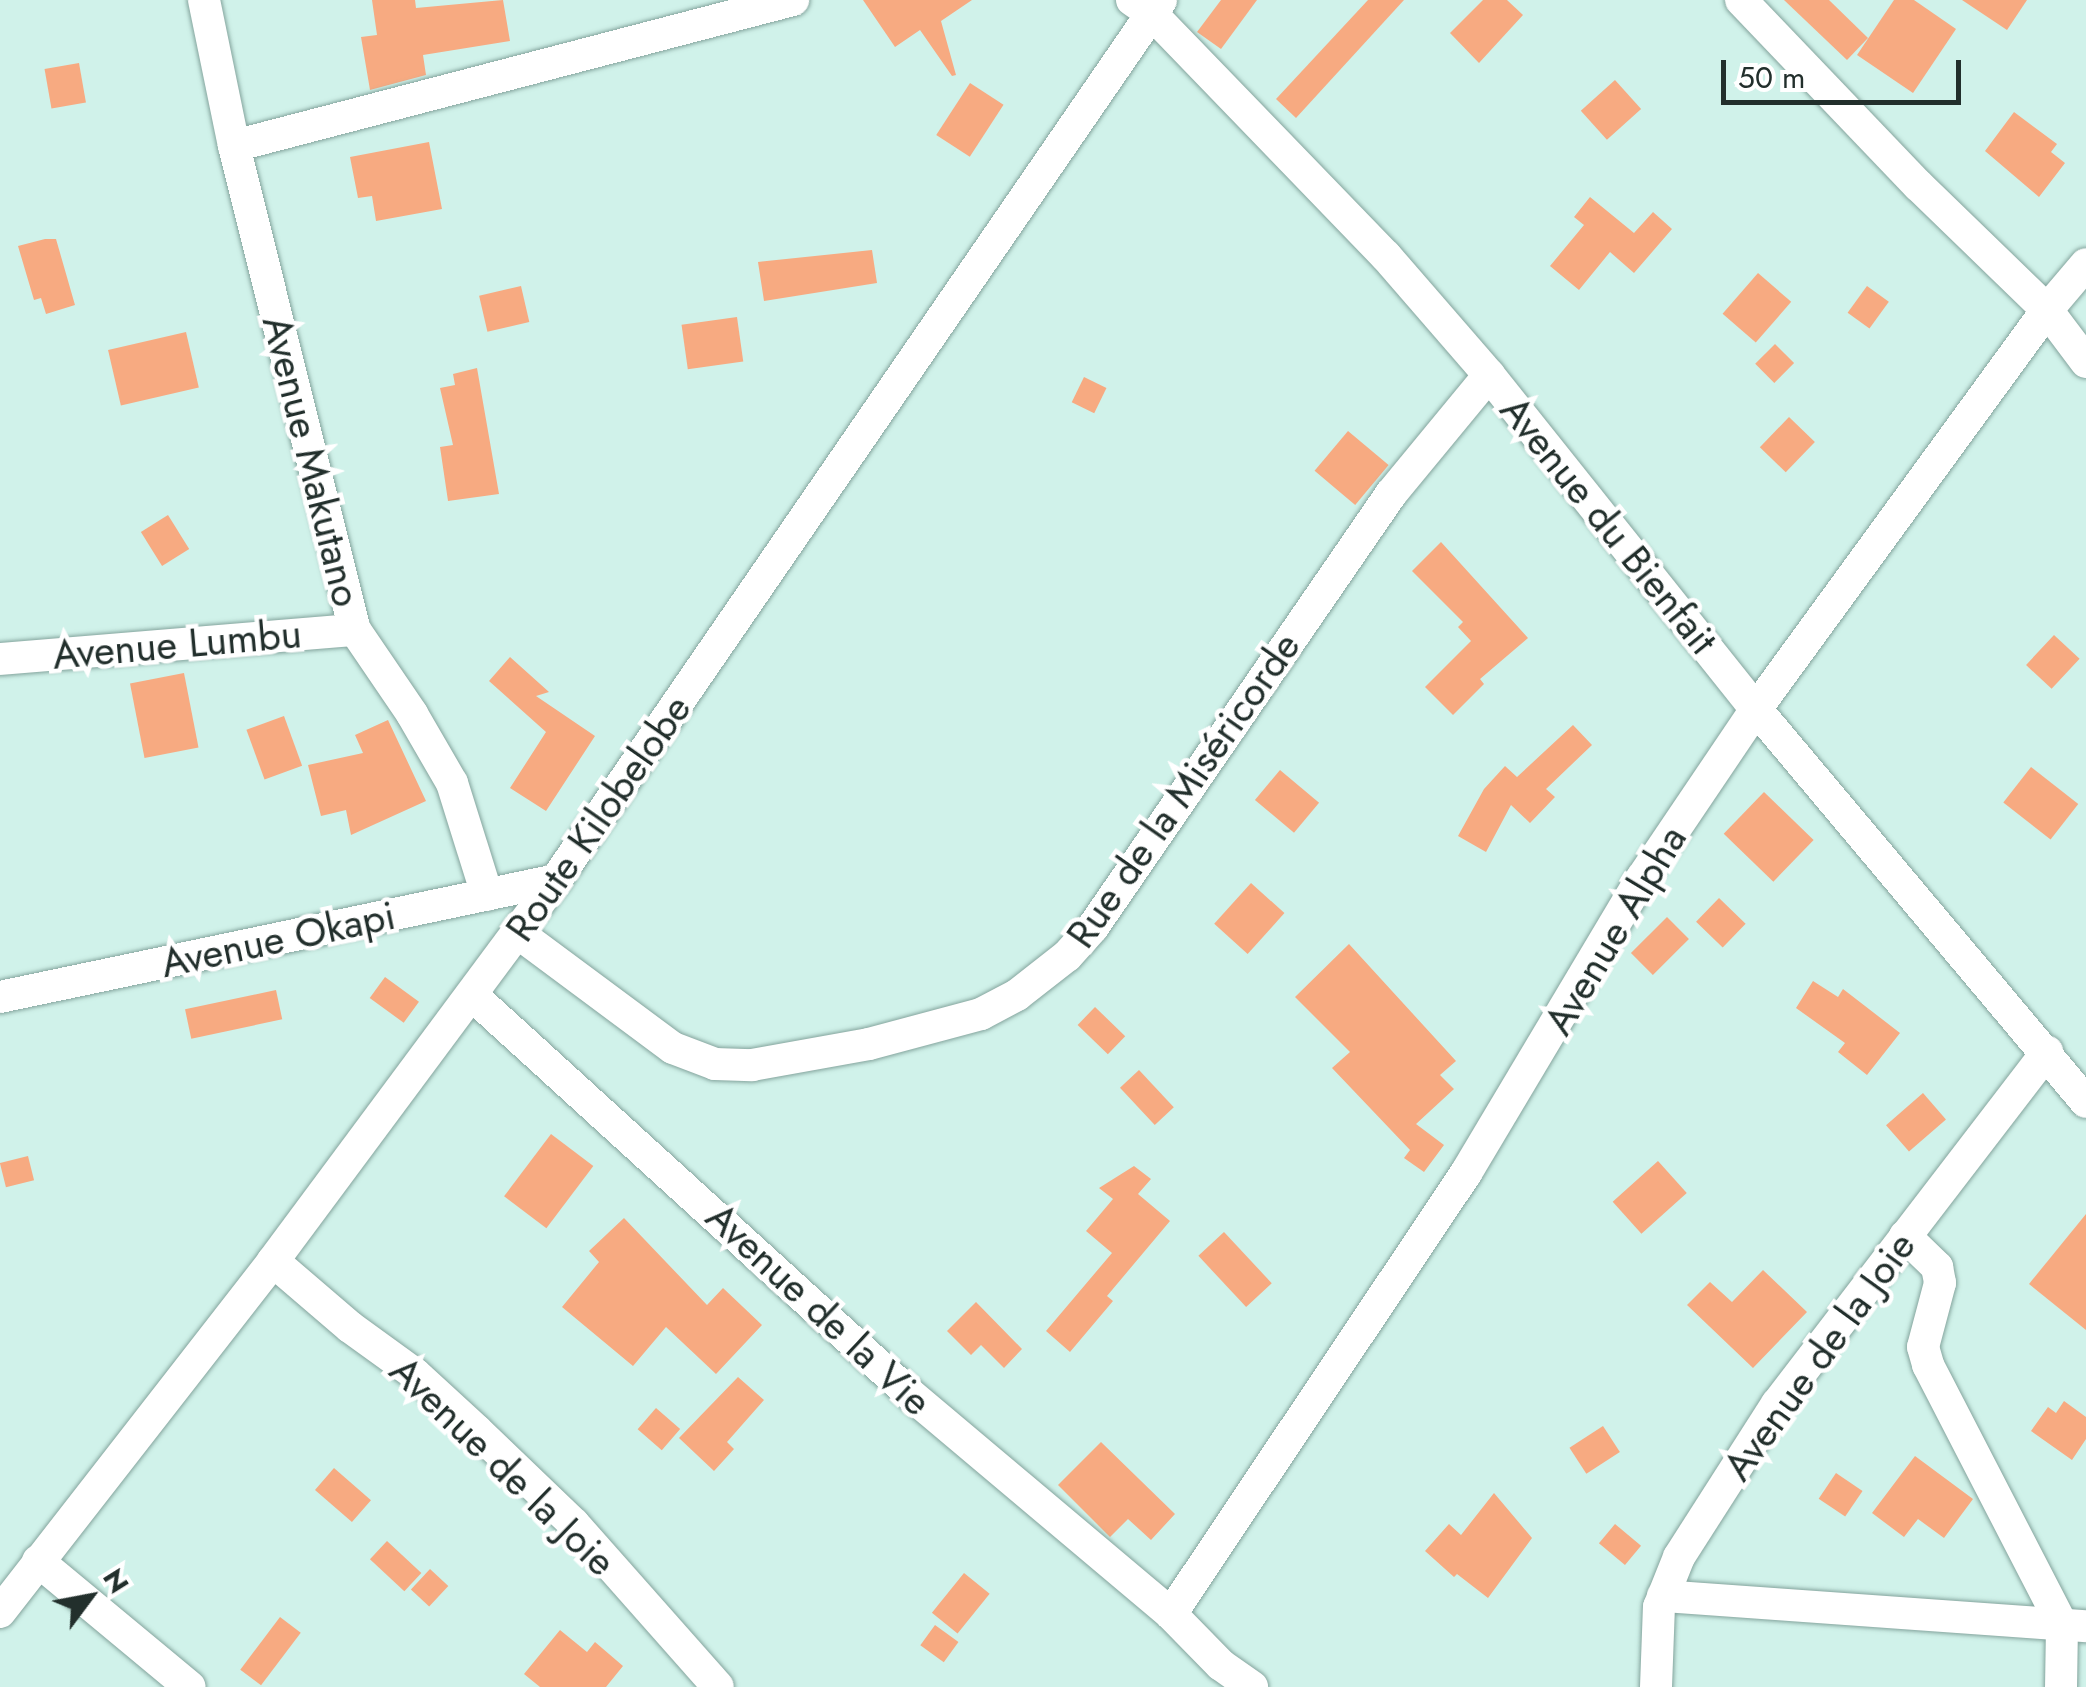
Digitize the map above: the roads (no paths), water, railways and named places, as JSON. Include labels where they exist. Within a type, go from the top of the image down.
[{"type":"street","name":"Avenue Makutano","points":[[204,0],[234,146],[354,630],[412,714],[452,783],[487,895]]},
{"type":"street","points":[[234,146],[794,0]]},
{"type":"street","points":[[1741,0],[1918,185],[2046,310],[2086,362]]},
{"type":"street","name":"Avenue du Bienfait","points":[[1148,5],[1386,256],[1490,374],[1756,708],[2086,1102]]},
{"type":"street","name":"Route Kilobelobe","points":[[0,1612],[273,1261],[518,934],[1148,5]]},
{"type":"street","name":"Avenue Alpha","points":[[1171,1614],[1466,1173],[1642,878],[1756,708],[2046,310],[2086,264]]},
{"type":"street","name":"Rue de la Miséricorde","points":[[518,934],[672,1048],[715,1064],[752,1064],[869,1044],[980,1014],[1017,995],[1067,956],[1093,927],[1391,494],[1490,374]]},
{"type":"street","name":"Avenue Lumbu","points":[[0,659],[354,630]]},
{"type":"street","name":"Avenue Okapi","points":[[0,997],[556,880]]},
{"type":"street","name":"Avenue de la Vie","points":[[472,996],[912,1395],[1171,1614],[1221,1665],[1252,1687]]},
{"type":"street","name":"Avenue de la Joie","points":[[1656,1687],[1657,1624],[1663,1596],[1679,1557],[1777,1404],[2047,1052]]},
{"type":"street","points":[[1906,1236],[1936,1267],[1940,1284],[1923,1346],[1928,1365],[2074,1626],[2061,1687]]},
{"type":"street","name":"Avenue de la Joie","points":[[273,1261],[350,1327],[416,1374],[477,1431],[574,1524],[718,1687]]},
{"type":"street","points":[[38,1560],[190,1687]]},
{"type":"street","points":[[1663,1596],[1853,1606],[2074,1626]]}]
